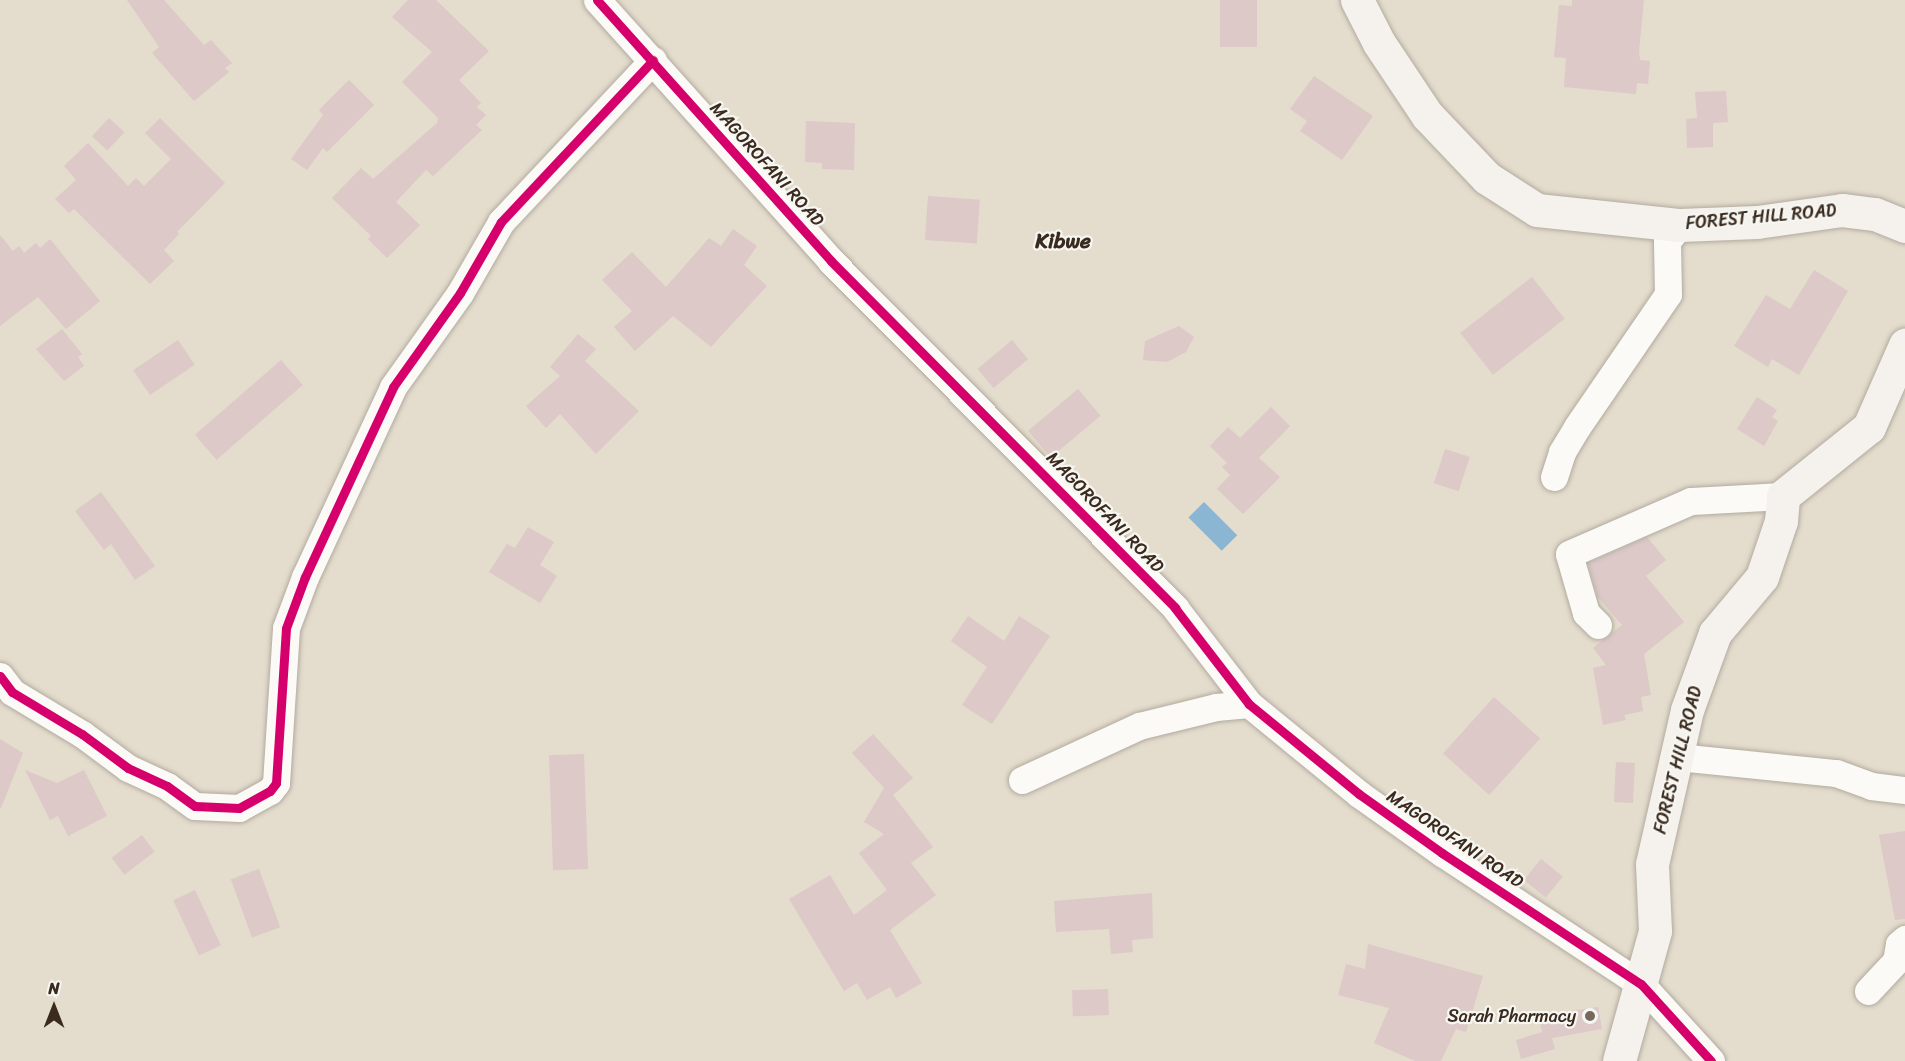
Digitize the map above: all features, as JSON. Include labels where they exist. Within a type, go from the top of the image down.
[{"type":"street","name":"MAGOROFANI ROAD","points":[[597,0],[831,261],[1175,608],[1249,704],[1359,794],[1641,984],[1711,1061]]},
{"type":"street","name":"FOREST HILL ROAD","points":[[1357,0],[1379,43],[1427,116],[1487,178],[1514,199],[1560,215],[1680,225],[1757,222],[1842,210],[1875,214],[1905,226]]},
{"type":"street","points":[[0,676],[12,692],[82,734],[128,768],[167,786],[195,806],[239,808],[270,791],[276,783],[286,628],[305,577],[393,387],[460,294],[501,222],[653,60]]},
{"type":"street","points":[[1554,477],[1562,452],[1577,427],[1668,294],[1667,242],[1680,225]]},
{"type":"street","points":[[1598,625],[1586,613],[1569,554],[1691,501],[1784,496],[1869,427],[1905,345]]},
{"type":"street","name":"FOREST HILL ROAD","points":[[1619,1061],[1656,931],[1652,864],[1687,710],[1715,633],[1762,577],[1781,521],[1784,496]]},
{"type":"street","points":[[1022,780],[1138,726],[1216,707],[1249,704]]},
{"type":"street","points":[[1678,757],[1836,773],[1871,786],[1905,790]]},
{"type":"street","points":[[1868,991],[1896,961],[1899,944],[1905,939]]},
{"type":"water","points":[[1204,502],[1237,535],[1222,551],[1188,518]]},
{"type":"building","points":[[127,0],[164,0],[204,45],[211,40],[232,63],[225,68],[229,72],[194,101],[152,53],[159,47]]},
{"type":"building","points":[[408,0],[436,0],[489,51],[459,80],[481,103],[477,107],[486,115],[476,125],[482,130],[433,176],[426,170],[396,202],[420,225],[387,258],[368,239],[371,236],[332,198],[361,168],[373,179],[437,123],[438,118],[402,82],[432,52],[392,17]]},
{"type":"building","points":[[1220,0],[1257,0],[1257,47],[1220,47]]},
{"type":"building","points":[[1572,0],[1644,0],[1639,51],[1640,60],[1650,61],[1648,84],[1637,83],[1636,94],[1564,87],[1566,58],[1554,57],[1559,5],[1572,6]]},
{"type":"building","points":[[1314,76],[1373,116],[1342,160],[1300,131],[1307,121],[1290,109]]},
{"type":"building","points":[[349,80],[374,105],[327,152],[323,148],[307,170],[291,159],[323,115],[319,110]]},
{"type":"building","points":[[1726,91],[1728,122],[1713,123],[1713,147],[1687,148],[1686,119],[1697,118],[1695,92]]},
{"type":"building","points":[[109,118],[124,132],[107,151],[92,136]]},
{"type":"building","points":[[160,118],[225,183],[177,232],[179,234],[164,250],[174,261],[150,284],[74,209],[69,213],[55,199],[76,180],[64,166],[88,143],[128,186],[136,178],[144,186],[171,159],[145,133]]},
{"type":"building","points":[[806,121],[855,123],[854,170],[822,169],[822,163],[805,162]]},
{"type":"building","points":[[928,196],[980,200],[977,244],[925,240]]},
{"type":"building","points":[[733,229],[757,246],[744,265],[767,286],[711,347],[673,316],[635,351],[614,327],[632,311],[602,280],[632,252],[666,287],[709,238],[721,246]]},
{"type":"building","points":[[0,235],[13,251],[19,246],[24,253],[36,243],[40,248],[50,239],[100,301],[66,329],[38,297],[0,326]]},
{"type":"building","points":[[1814,270],[1848,291],[1799,375],[1772,359],[1768,367],[1734,346],[1766,295],[1790,309]]},
{"type":"building","points":[[1532,277],[1565,319],[1493,375],[1460,333]]},
{"type":"building","points":[[1179,326],[1194,337],[1186,352],[1167,362],[1143,360],[1145,341]]},
{"type":"building","points":[[62,329],[82,354],[78,357],[84,366],[64,381],[36,349]]},
{"type":"building","points":[[578,334],[596,349],[585,361],[639,411],[596,454],[560,414],[546,428],[526,406],[560,376],[550,367]]},
{"type":"building","points":[[178,340],[195,365],[150,395],[133,370]]},
{"type":"building","points":[[1012,340],[1028,359],[994,388],[978,369]]},
{"type":"building","points":[[281,360],[303,385],[217,460],[195,435]]},
{"type":"building","points":[[1078,389],[1100,416],[1051,458],[1028,431]]},
{"type":"building","points":[[1757,397],[1777,410],[1772,417],[1778,421],[1764,446],[1737,429]]},
{"type":"building","points":[[1271,407],[1290,426],[1259,458],[1280,477],[1243,514],[1217,489],[1230,475],[1222,467],[1227,463],[1210,446],[1228,427],[1240,438]]},
{"type":"building","points":[[1445,449],[1470,457],[1459,491],[1434,483]]},
{"type":"building","points":[[101,492],[155,566],[135,580],[111,544],[104,550],[75,511]]},
{"type":"building","points":[[528,527],[554,542],[540,565],[557,576],[540,603],[489,572],[507,544],[515,548]]},
{"type":"building","points":[[1647,537],[1666,560],[1646,576],[1684,622],[1644,654],[1651,695],[1641,697],[1643,711],[1624,715],[1626,720],[1603,725],[1593,668],[1606,665],[1593,648],[1622,625],[1597,596],[1588,563]]},
{"type":"building","points":[[968,616],[1004,641],[1019,616],[1050,636],[992,724],[962,705],[987,667],[951,641]]},
{"type":"building","points":[[1494,697],[1540,738],[1489,795],[1443,753]]},
{"type":"building","points":[[873,734],[913,778],[893,795],[933,847],[911,863],[936,895],[890,930],[922,983],[896,998],[890,987],[867,1000],[857,983],[844,991],[789,899],[830,875],[854,915],[887,890],[859,853],[884,834],[864,822],[884,788],[852,753]]},
{"type":"building","points":[[0,739],[23,753],[1,808],[0,808]]},
{"type":"building","points":[[584,754],[588,869],[553,870],[549,755]]},
{"type":"building","points":[[1616,762],[1635,763],[1633,803],[1614,802]]},
{"type":"building","points":[[25,770],[57,783],[84,770],[107,816],[68,836],[58,816],[50,820]]},
{"type":"building","points":[[1905,831],[1905,919],[1895,920],[1879,835]]},
{"type":"building","points":[[142,835],[155,852],[124,875],[112,858]]},
{"type":"building","points":[[1541,859],[1563,877],[1546,898],[1524,880]]},
{"type":"building","points":[[259,869],[280,927],[252,938],[231,879]]},
{"type":"building","points":[[195,890],[221,945],[199,955],[173,900]]},
{"type":"building","points":[[1152,893],[1153,938],[1132,940],[1133,952],[1111,954],[1109,929],[1056,932],[1054,901]]},
{"type":"building","points":[[1368,944],[1483,976],[1466,1032],[1456,1029],[1441,1061],[1415,1061],[1374,1043],[1389,1008],[1338,995],[1346,964],[1365,969]]},
{"type":"building","points":[[1108,989],[1109,1015],[1073,1016],[1072,990]]},
{"type":"building","points":[[1598,1007],[1602,1029],[1552,1038],[1555,1049],[1521,1059],[1516,1040],[1542,1032],[1538,1016]]},
{"type":"cycle path","points":[[597,0],[831,261],[1175,608],[1249,704],[1359,794],[1442,853],[1641,984],[1711,1061]]},
{"type":"cycle path","points":[[0,676],[12,692],[82,734],[128,768],[167,786],[195,806],[239,808],[270,791],[276,783],[286,628],[305,577],[393,387],[460,293],[501,222],[653,60]]},
{"type":"place","name":"Sarah Pharmacy","points":[[1590,1016]]},
{"type":"district","name":"Kibwe","points":[[1063,241]]}]
